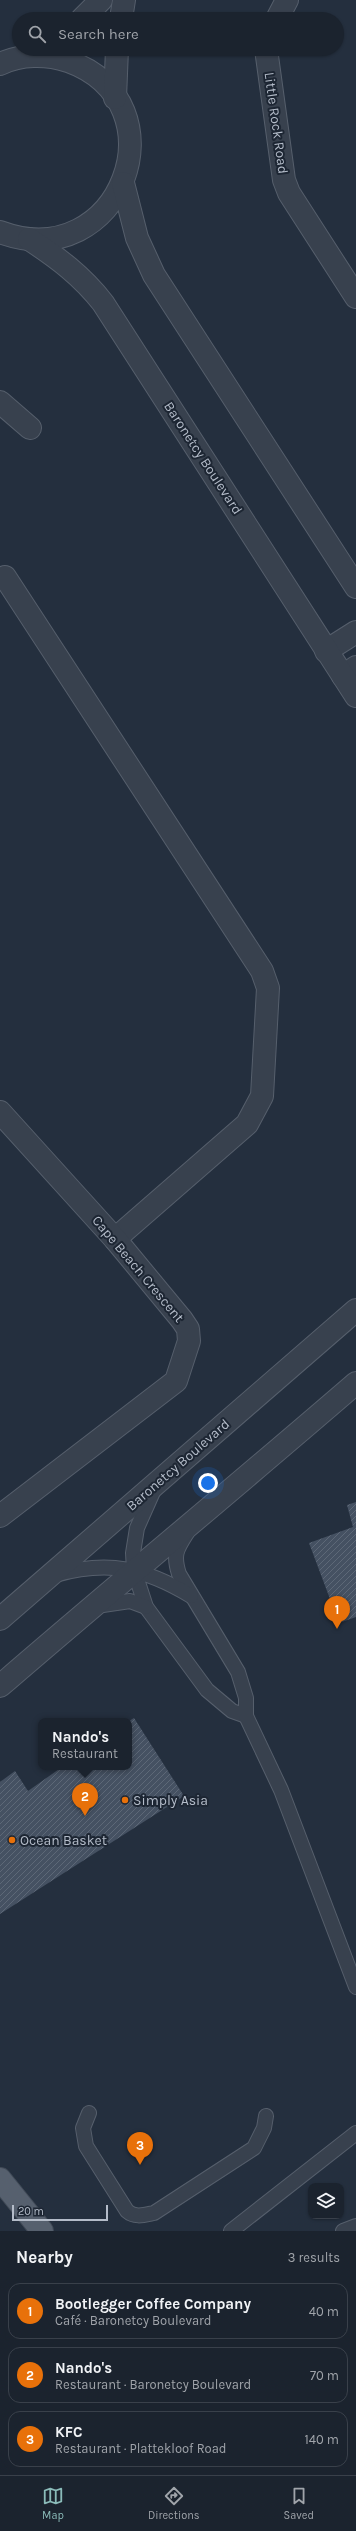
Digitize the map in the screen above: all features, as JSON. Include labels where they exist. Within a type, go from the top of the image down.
[{"type":"main road","points":[[0,2179],[42,2231]]},
{"type":"street","points":[[89,12],[101,0]]},
{"type":"street","points":[[121,12],[124,0]]},
{"type":"street","points":[[281,12],[287,0]]},
{"type":"street","points":[[0,64],[28,56]]},
{"type":"street","points":[[0,232],[29,239],[54,238],[86,227],[110,205],[123,183],[128,166],[130,140],[125,118],[115,98],[103,83],[79,66],[52,56]]},
{"type":"street","points":[[115,98],[117,56]]},
{"type":"street","name":"Little Rock Road","points":[[267,56],[284,180],[289,193],[356,297]]},
{"type":"street","points":[[123,183],[136,238],[154,275],[356,586]]},
{"type":"street","name":"Baronetcy Boulevard","points":[[29,239],[66,264],[82,278],[103,303],[326,651],[349,672],[356,696]]},
{"type":"street","points":[[0,402],[30,428]]},
{"type":"street","points":[[5,577],[262,971],[268,988],[262,1096],[247,1124],[115,1239]]},
{"type":"street","points":[[326,651],[356,632]]},
{"type":"street","name":"Cape Beach Crescent","points":[[0,1112],[115,1239],[188,1329],[189,1341],[182,1366],[176,1380],[0,1516]]},
{"type":"street","name":"Baronetcy Boulevard","points":[[0,1619],[51,1577],[356,1310]]},
{"type":"street","points":[[0,1686],[150,1555],[192,1525],[356,1383]]},
{"type":"lane","points":[[158,1483],[136,1528],[133,1553],[134,1570],[146,1607],[207,1690],[232,1711],[246,1716]]},
{"type":"lane","points":[[192,1525],[177,1548],[174,1560],[179,1574],[238,1672],[246,1698],[246,1716],[281,1790],[356,1987]]},
{"type":"lane","points":[[51,1577],[78,1569],[103,1566],[134,1570],[168,1582],[193,1597]]},
{"type":"lane","points":[[90,1608],[130,1601],[146,1607]]},
{"type":"lane","points":[[89,2113],[83,2128],[86,2146],[127,2211],[131,2214],[141,2216],[154,2213],[254,2148],[264,2128],[266,2116]]},
{"type":"lane","points":[[231,2231],[356,2133]]},
{"type":"lane","points":[[343,2231],[356,2226]]},
{"type":"building","points":[[356,1502],[356,1617],[339,1623],[309,1543],[353,1527],[347,1505]]},
{"type":"building","points":[[134,1718],[184,1796],[0,1914],[0,1782],[15,1771],[28,1791],[58,1770],[132,1770],[132,1719]]},
{"type":"place","name":"Bootlegger Coffee Company","points":[[337,1629]]},
{"type":"place","name":"Simply Asia","points":[[125,1800]]},
{"type":"place","name":"Nando's","points":[[85,1816]]},
{"type":"place","name":"Ocean Basket","points":[[12,1840]]},
{"type":"place","name":"KFC","points":[[140,2165]]}]
